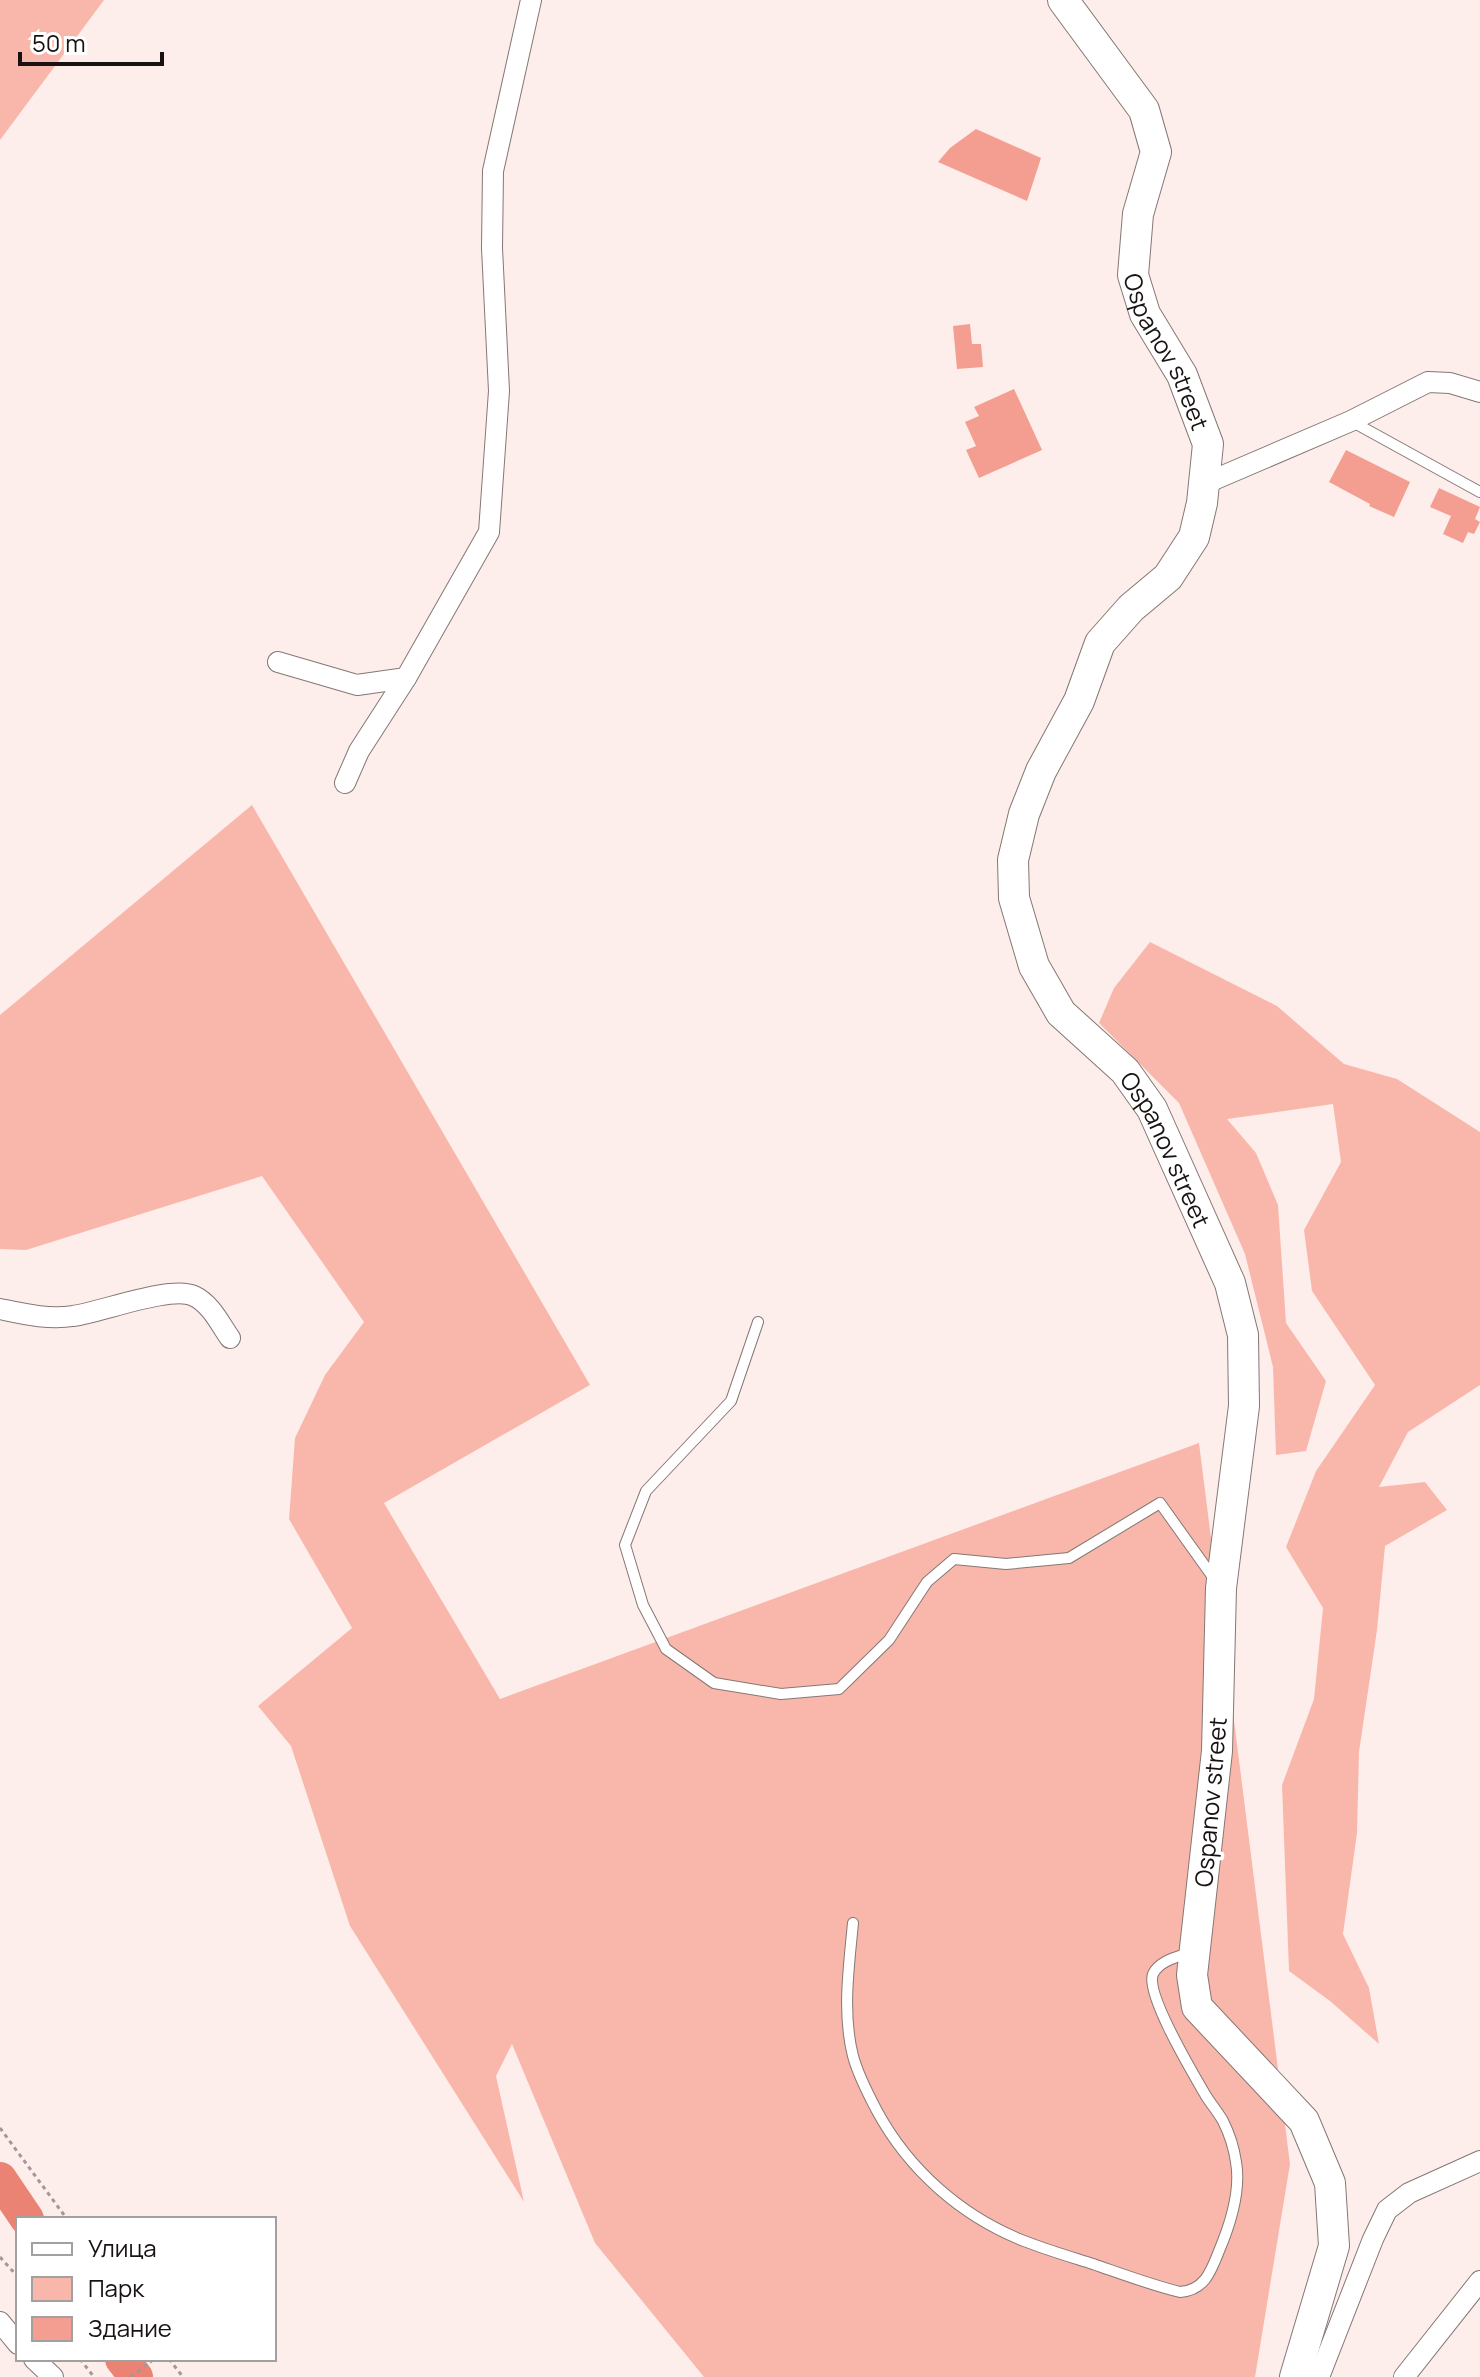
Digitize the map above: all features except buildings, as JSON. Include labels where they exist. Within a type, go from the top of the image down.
[{"type":"street","points":[[345,783],[359,751],[406,678],[489,532],[499,391],[492,248],[493,171],[531,0]]},
{"type":"street","name":"Ospanov street","points":[[1063,0],[1144,110],[1156,152],[1138,214],[1133,275],[1145,314],[1182,375],[1208,444],[1202,503],[1194,537],[1168,577],[1131,608],[1100,643],[1079,701],[1041,771],[1024,814],[1013,860],[1014,898],[1034,966],[1061,1013],[1125,1071],[1152,1109],[1230,1283],[1243,1335],[1244,1406],[1221,1588],[1217,1751],[1192,1975],[1197,2007],[1304,2121],[1330,2183],[1334,2246],[1295,2377]]},
{"type":"street","points":[[1204,484],[1351,421],[1428,382],[1450,383],[1480,392]]},
{"type":"street","points":[[278,662],[357,685],[406,678]]},
{"type":"street","points":[[0,1309],[43,1317],[70,1317],[181,1293],[194,1296],[208,1306],[230,1338]]},
{"type":"street","points":[[1319,2377],[1387,2210],[1409,2193],[1480,2161]]},
{"type":"street","points":[[1404,2377],[1479,2284]]},
{"type":"street","points":[[0,2322],[16,2342]]},
{"type":"street","points":[[36,2361],[53,2377]]},
{"type":"lane","points":[[1351,421],[1480,492]]},
{"type":"lane","points":[[758,1322],[731,1401],[646,1491],[625,1545],[643,1605],[666,1649],[714,1683],[781,1694],[839,1689],[889,1640],[927,1582],[954,1559],[1006,1564],[1069,1558],[1160,1503],[1221,1588]]},
{"type":"lane","points":[[853,1923],[848,2018],[853,2056],[868,2094],[893,2140],[915,2167],[938,2189],[978,2217],[1023,2240],[1180,2292],[1192,2291],[1202,2284],[1213,2265],[1226,2236],[1235,2201],[1237,2165],[1223,2121],[1166,2022],[1152,1986],[1153,1974],[1160,1965],[1195,1951]]},
{"type":"path","points":[[0,2128],[66,2217]]},
{"type":"path","points":[[0,2257],[16,2275]]},
{"type":"path","points":[[82,2361],[94,2377]]},
{"type":"path","points":[[131,2377],[151,2361]]},
{"type":"path","points":[[171,2361],[183,2377]]},
{"type":"green space","points":[[0,0],[104,0],[0,140]]},
{"type":"green space","points":[[252,805],[590,1385],[384,1503],[500,1699],[1199,1443],[1290,2164],[1255,2377],[704,2377],[595,2243],[512,2044],[496,2076],[524,2202],[350,1926],[291,1746],[258,1706],[352,1628],[289,1519],[295,1438],[325,1375],[364,1322],[262,1176],[26,1250],[0,1249],[0,1015]]},
{"type":"green space","points":[[1150,942],[1277,1006],[1344,1064],[1397,1079],[1480,1132],[1480,1385],[1408,1432],[1379,1487],[1425,1482],[1447,1510],[1385,1546],[1377,1630],[1359,1752],[1357,1833],[1343,1934],[1369,1988],[1379,2044],[1330,2001],[1289,1971],[1282,1785],[1314,1699],[1323,1608],[1286,1547],[1316,1471],[1375,1385],[1312,1291],[1304,1230],[1341,1162],[1333,1104],[1227,1119],[1256,1153],[1278,1205],[1286,1323],[1326,1381],[1306,1451],[1276,1455],[1273,1367],[1245,1254],[1179,1103],[1099,1023],[1114,988]]},
{"type":"waterway","points":[[0,2179],[26,2217]]},
{"type":"waterway","points":[[124,2361],[136,2377]]}]
